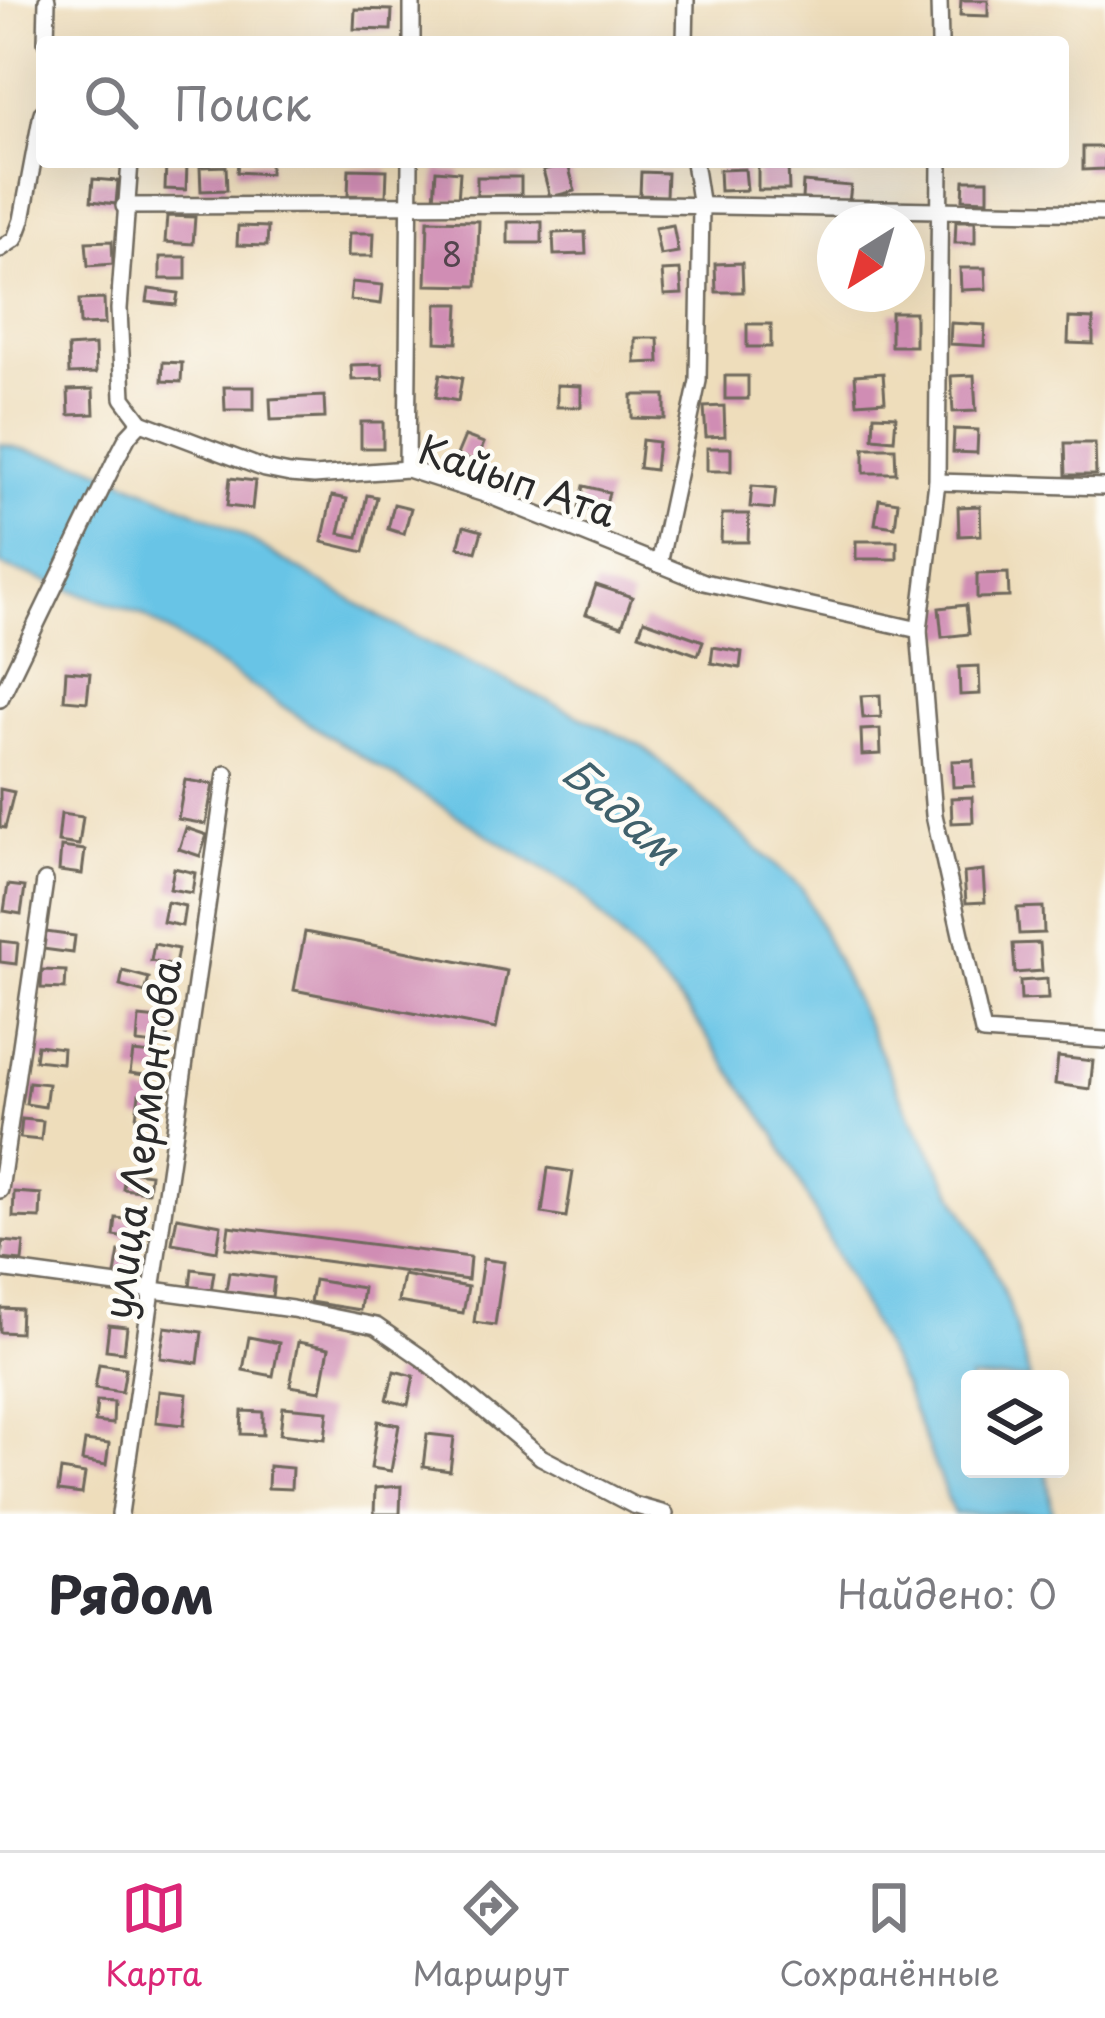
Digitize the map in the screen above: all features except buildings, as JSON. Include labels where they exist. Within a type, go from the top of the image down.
[{"type":"street","points":[[46,36],[47,0]]},
{"type":"street","points":[[412,0],[412,36]]},
{"type":"street","points":[[685,36],[686,0]]},
{"type":"street","points":[[939,0],[940,36]]},
{"type":"street","points":[[7,244],[36,135]]},
{"type":"street","points":[[0,699],[115,461],[141,422],[123,398],[119,310],[129,168]]},
{"type":"street","points":[[407,469],[410,168]]},
{"type":"street","points":[[659,564],[698,382],[701,206],[695,168]]},
{"type":"street","points":[[940,168],[937,482],[920,631],[934,814],[983,1032],[1105,1040]]},
{"type":"street","points":[[124,206],[701,206],[1105,213]]},
{"type":"street","name":"Кайып Ата","points":[[141,422],[290,474],[407,469],[488,495],[704,582],[920,631]]},
{"type":"street","points":[[937,482],[1105,487]]},
{"type":"street","name":"улица Лермонтова","points":[[120,1514],[226,774]]},
{"type":"street","points":[[0,1190],[45,881]]},
{"type":"street","points":[[0,1268],[376,1326],[541,1457],[629,1509],[665,1514]]},
{"type":"water","name":"Бадам","points":[[0,444],[87,464],[219,522],[409,634],[642,746],[803,890],[909,1113],[990,1259],[1027,1370],[961,1370],[961,1478],[1047,1478],[1053,1514],[954,1514],[903,1385],[775,1134],[688,1010],[577,890],[143,615],[0,565]]}]
